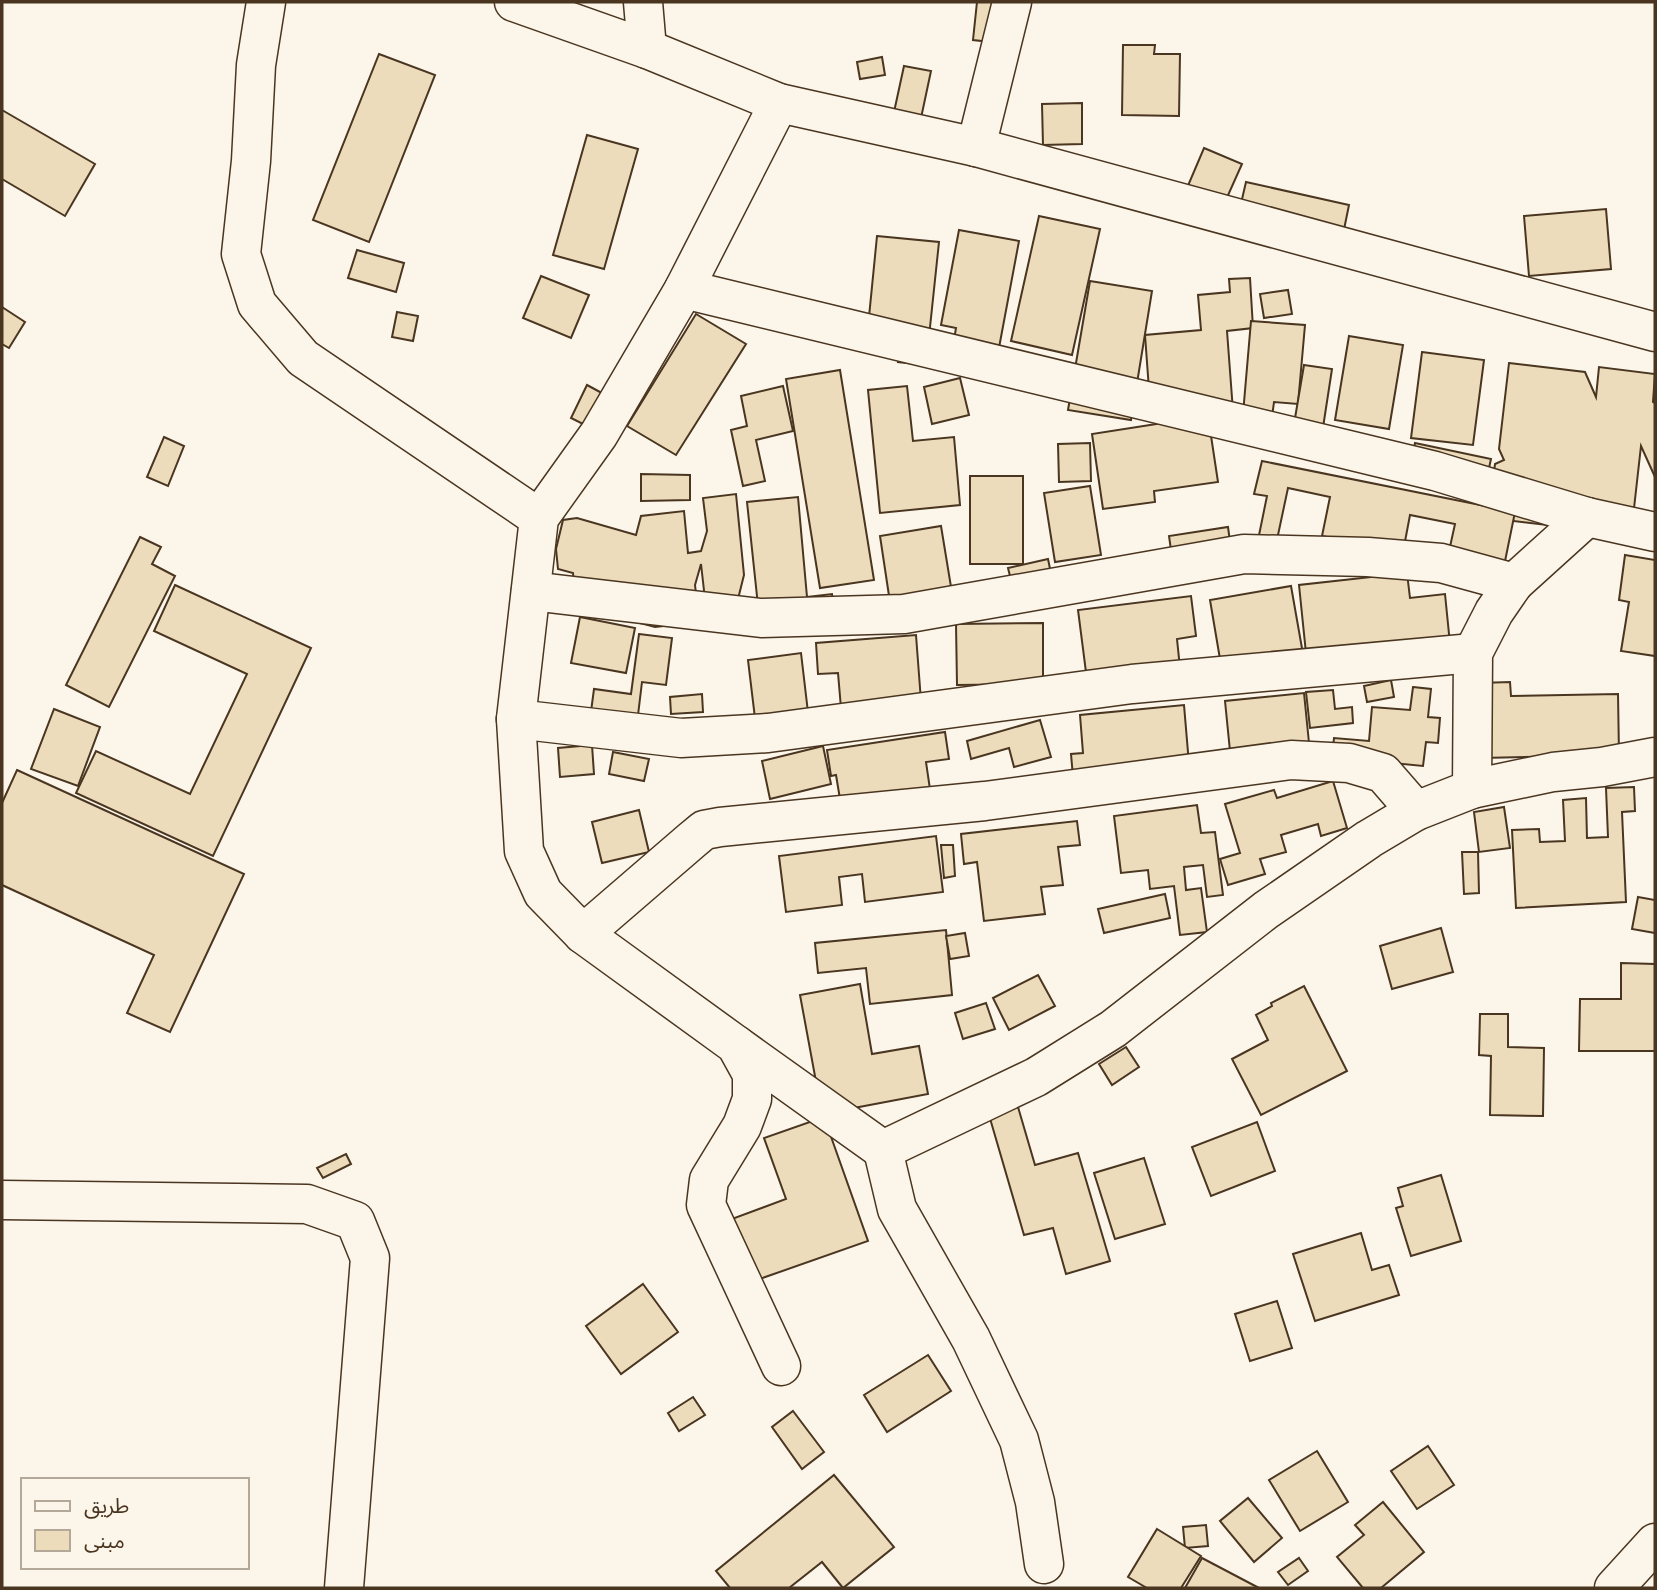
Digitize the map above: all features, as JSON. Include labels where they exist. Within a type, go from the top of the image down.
[{"type":"street","points":[[266,2],[256,65],[251,161],[241,254],[257,304],[303,358],[539,518]]},
{"type":"street","points":[[514,2],[647,49],[779,103],[976,147],[1655,332]]},
{"type":"street","points":[[643,2],[647,49]]},
{"type":"street","points":[[976,147],[1012,2]]},
{"type":"street","points":[[779,103],[684,289],[599,434],[539,518],[516,719],[524,851],[543,893],[583,934],[883,1150],[897,1209],[971,1339],[1019,1440],[1035,1502],[1044,1564]]},
{"type":"street","points":[[684,289],[1435,471],[1587,517],[1655,532]]},
{"type":"street","points":[[1472,789],[1473,653],[1494,612],[1514,583],[1587,517]]},
{"type":"street","points":[[531,591],[761,618],[904,614],[1244,554],[1357,556],[1441,563],[1514,583]]},
{"type":"street","points":[[516,719],[681,738],[755,734],[1132,684],[1473,653]]},
{"type":"street","points":[[883,1150],[1035,1077],[1112,1029],[1266,909],[1416,811],[1472,789],[1553,772],[1602,767],[1655,757]]},
{"type":"street","points":[[583,934],[704,830],[720,827],[985,801],[1292,760],[1349,763],[1383,773],[1416,811]]},
{"type":"street","points":[[736,1045],[752,1074],[752,1099],[742,1126],[709,1180],[706,1205],[781,1366]]},
{"type":"street","points":[[2,1200],[307,1204],[355,1221],[370,1258],[344,1588]]},
{"type":"street","points":[[1614,1588],[1655,1543]]},
{"type":"building","points":[[977,2],[1012,2],[1008,44],[973,40]]},
{"type":"building","points":[[1123,45],[1155,45],[1154,54],[1180,54],[1179,116],[1122,115]]},
{"type":"building","points":[[379,54],[435,75],[369,242],[313,220]]},
{"type":"building","points":[[882,57],[885,75],[860,79],[857,62]]},
{"type":"building","points":[[904,66],[931,71],[921,118],[894,112]]},
{"type":"building","points":[[1082,103],[1082,144],[1043,145],[1042,104]]},
{"type":"building","points":[[2,110],[95,164],[65,216],[2,179]]},
{"type":"building","points":[[587,135],[638,149],[604,269],[553,255]]},
{"type":"building","points":[[1204,148],[1242,164],[1221,211],[1184,195]]},
{"type":"building","points":[[1246,182],[1349,205],[1340,249],[1236,225]]},
{"type":"building","points":[[1606,209],[1611,269],[1529,276],[1524,216]]},
{"type":"building","points":[[1039,216],[1100,229],[1072,355],[1011,341]]},
{"type":"building","points":[[959,230],[1019,241],[998,353],[953,346],[956,328],[941,325]]},
{"type":"building","points":[[877,236],[939,242],[926,365],[898,362],[900,348],[869,317]]},
{"type":"building","points":[[357,250],[404,263],[396,292],[348,278]]},
{"type":"building","points":[[541,276],[589,295],[571,338],[523,318]]},
{"type":"building","points":[[1250,278],[1253,328],[1227,331],[1233,411],[1151,417],[1145,335],[1201,330],[1198,295],[1230,292],[1229,279]]},
{"type":"building","points":[[1090,281],[1152,291],[1131,420],[1068,410]]},
{"type":"building","points":[[1288,290],[1292,314],[1264,318],[1260,294]]},
{"type":"building","points":[[2,307],[25,322],[9,348],[2,344]]},
{"type":"building","points":[[397,312],[418,316],[413,341],[392,337]]},
{"type":"building","points":[[696,314],[746,344],[676,455],[627,426]]},
{"type":"building","points":[[1251,321],[1305,325],[1298,404],[1274,402],[1272,417],[1243,414]]},
{"type":"building","points":[[1349,336],[1403,345],[1389,429],[1335,420]]},
{"type":"building","points":[[1422,352],[1484,360],[1473,445],[1411,438]]},
{"type":"building","points":[[1509,363],[1585,372],[1596,397],[1599,367],[1655,374],[1655,477],[1641,446],[1631,535],[1488,518],[1495,464],[1504,460],[1499,449]]},
{"type":"building","points":[[1304,365],[1332,369],[1322,434],[1293,430]]},
{"type":"building","points":[[840,370],[874,580],[820,588],[786,379]]},
{"type":"building","points":[[960,378],[969,415],[932,424],[924,387]]},
{"type":"building","points":[[587,385],[613,399],[597,431],[571,418]]},
{"type":"building","points":[[783,386],[793,431],[756,440],[765,481],[743,486],[731,430],[747,426],[741,396]]},
{"type":"building","points":[[907,386],[913,441],[954,437],[960,505],[880,513],[868,390]]},
{"type":"building","points":[[1208,416],[1218,482],[1154,491],[1155,502],[1103,509],[1092,434]]},
{"type":"building","points":[[164,437],[184,446],[168,486],[147,477]]},
{"type":"building","points":[[1090,443],[1091,481],[1059,482],[1058,444]]},
{"type":"building","points":[[1415,443],[1491,459],[1485,486],[1410,469]]},
{"type":"building","points":[[1262,461],[1515,512],[1502,576],[1446,565],[1455,524],[1410,515],[1403,552],[1322,536],[1330,497],[1288,488],[1275,549],[1257,545],[1267,496],[1254,494]]},
{"type":"building","points":[[641,474],[690,475],[690,500],[641,501]]},
{"type":"building","points":[[970,476],[1023,476],[1023,564],[970,564]]},
{"type":"building","points":[[1090,486],[1101,555],[1055,562],[1044,493]]},
{"type":"building","points":[[736,494],[744,575],[734,615],[707,617],[701,564],[695,585],[697,602],[681,624],[655,627],[576,606],[573,573],[558,569],[556,549],[563,520],[577,518],[636,535],[641,516],[684,511],[688,553],[701,551],[707,531],[703,498]]},
{"type":"building","points":[[798,497],[807,597],[832,594],[834,608],[759,615],[747,502]]},
{"type":"building","points":[[941,526],[953,599],[891,609],[880,536]]},
{"type":"building","points":[[1228,527],[1231,549],[1172,557],[1169,536]]},
{"type":"building","points":[[140,537],[161,547],[152,564],[175,576],[109,707],[66,685]]},
{"type":"building","points":[[1625,555],[1655,560],[1655,656],[1621,651],[1629,602],[1619,600]]},
{"type":"building","points":[[1048,559],[1054,588],[1015,596],[1008,568]]},
{"type":"building","points":[[1407,573],[1410,598],[1445,594],[1450,644],[1307,663],[1299,585]]},
{"type":"building","points":[[175,585],[311,648],[213,856],[76,793],[96,751],[190,794],[247,674],[154,631]]},
{"type":"building","points":[[1291,586],[1306,671],[1221,665],[1210,600]]},
{"type":"building","points":[[1191,596],[1196,636],[1177,639],[1180,668],[1087,680],[1078,610]]},
{"type":"building","points":[[580,617],[635,628],[626,673],[571,663]]},
{"type":"building","points":[[1043,623],[1043,684],[957,685],[956,624]]},
{"type":"building","points":[[639,634],[672,638],[666,685],[642,682],[635,740],[588,734],[594,689],[631,694]]},
{"type":"building","points":[[916,635],[921,701],[841,708],[838,673],[818,674],[816,643]]},
{"type":"building","points":[[801,653],[809,721],[758,743],[748,660]]},
{"type":"building","points":[[1391,680],[1394,697],[1367,702],[1364,686]]},
{"type":"building","points":[[1510,682],[1511,696],[1618,694],[1619,755],[1481,758],[1479,683]]},
{"type":"building","points":[[1413,687],[1431,689],[1428,717],[1440,718],[1438,743],[1426,742],[1423,766],[1332,757],[1334,738],[1369,741],[1372,707],[1410,710]]},
{"type":"building","points":[[1333,690],[1335,709],[1352,707],[1353,723],[1310,728],[1306,692]]},
{"type":"building","points":[[1304,693],[1310,753],[1231,761],[1225,701]]},
{"type":"building","points":[[702,694],[703,712],[671,714],[670,697]]},
{"type":"building","points":[[1184,705],[1189,764],[1075,800],[1071,754],[1083,753],[1080,715]]},
{"type":"building","points":[[54,709],[100,727],[78,786],[31,769]]},
{"type":"building","points":[[1040,720],[1051,757],[1014,767],[1009,748],[971,759],[967,741]]},
{"type":"building","points":[[945,732],[949,759],[926,762],[932,803],[843,817],[836,775],[831,776],[827,750]]},
{"type":"building","points":[[592,745],[594,774],[560,777],[558,748]]},
{"type":"building","points":[[823,746],[831,784],[770,799],[762,761]]},
{"type":"building","points":[[613,752],[649,759],[644,781],[609,774]]},
{"type":"building","points":[[17,770],[244,874],[170,1032],[127,1013],[154,955],[2,885],[2,803]]},
{"type":"building","points":[[1333,781],[1347,828],[1321,836],[1318,824],[1281,835],[1286,852],[1260,859],[1265,874],[1228,885],[1220,859],[1240,853],[1225,804],[1274,790],[1277,798]]},
{"type":"building","points":[[1634,787],[1635,811],[1622,812],[1626,902],[1516,908],[1512,830],[1539,829],[1540,842],[1565,841],[1563,800],[1586,798],[1587,838],[1608,837],[1606,788]]},
{"type":"building","points":[[1197,805],[1201,833],[1215,832],[1223,895],[1207,897],[1203,865],[1184,867],[1186,890],[1201,888],[1207,932],[1180,935],[1174,886],[1150,889],[1148,870],[1121,873],[1114,816]]},
{"type":"building","points":[[1504,807],[1510,848],[1479,852],[1474,812]]},
{"type":"building","points":[[639,810],[649,852],[602,863],[592,822]]},
{"type":"building","points":[[1077,821],[1080,845],[1058,847],[1063,885],[1041,887],[1045,914],[984,921],[977,862],[964,864],[961,834]]},
{"type":"building","points":[[936,836],[943,892],[865,902],[862,874],[839,877],[842,905],[786,912],[779,856]]},
{"type":"building","points":[[941,845],[953,845],[955,876],[944,878]]},
{"type":"building","points":[[1462,852],[1478,852],[1479,893],[1464,894]]},
{"type":"building","points":[[1165,894],[1170,918],[1104,933],[1098,909]]},
{"type":"building","points":[[1638,897],[1655,900],[1655,933],[1632,929]]},
{"type":"building","points":[[1441,928],[1453,972],[1392,989],[1380,946]]},
{"type":"building","points":[[946,930],[952,995],[870,1004],[866,968],[818,973],[815,943]]},
{"type":"building","points":[[965,933],[969,956],[950,959],[946,936]]},
{"type":"building","points":[[1621,963],[1655,964],[1655,1051],[1579,1051],[1580,999],[1621,999]]},
{"type":"building","points":[[1038,975],[1055,1006],[1009,1030],[993,998]]},
{"type":"building","points":[[860,984],[872,1054],[919,1046],[928,1094],[822,1114],[800,995]]},
{"type":"building","points":[[1304,986],[1347,1071],[1261,1115],[1232,1059],[1268,1040],[1256,1015],[1272,1006],[1271,1003]]},
{"type":"building","points":[[986,1003],[995,1029],[963,1039],[955,1013]]},
{"type":"building","points":[[1480,1014],[1508,1014],[1508,1047],[1544,1048],[1543,1116],[1490,1115],[1491,1056],[1479,1055]]},
{"type":"building","points":[[1126,1047],[1139,1067],[1112,1085],[1099,1064]]},
{"type":"building","points":[[1018,1107],[1035,1165],[1078,1153],[1110,1261],[1066,1274],[1053,1228],[1024,1235],[989,1115]]},
{"type":"building","points":[[824,1117],[868,1241],[751,1282],[729,1220],[786,1199],[764,1138]]},
{"type":"building","points":[[1257,1122],[1275,1171],[1211,1196],[1192,1147]]},
{"type":"building","points":[[346,1154],[351,1164],[323,1178],[317,1168]]},
{"type":"building","points":[[1144,1158],[1165,1224],[1115,1239],[1094,1173]]},
{"type":"building","points":[[1441,1175],[1461,1241],[1411,1256],[1396,1208],[1403,1206],[1398,1188]]},
{"type":"building","points":[[1361,1233],[1372,1270],[1389,1265],[1399,1295],[1315,1321],[1293,1254]]},
{"type":"building","points":[[643,1284],[678,1332],[621,1374],[586,1326]]},
{"type":"building","points":[[1277,1301],[1292,1348],[1250,1361],[1235,1314]]},
{"type":"building","points":[[928,1355],[951,1391],[887,1432],[864,1395]]},
{"type":"building","points":[[693,1397],[705,1415],[679,1431],[668,1413]]},
{"type":"building","points":[[793,1411],[824,1452],[802,1469],[772,1427]]},
{"type":"building","points":[[1428,1446],[1454,1485],[1417,1509],[1391,1471]]},
{"type":"building","points":[[1317,1451],[1348,1502],[1300,1531],[1269,1480]]},
{"type":"building","points":[[834,1475],[894,1547],[843,1588],[822,1562],[789,1588],[730,1588],[716,1571]]},
{"type":"building","points":[[1248,1498],[1282,1538],[1254,1562],[1220,1521]]},
{"type":"building","points":[[1383,1502],[1424,1552],[1381,1588],[1363,1588],[1337,1557],[1364,1535],[1355,1525]]},
{"type":"building","points":[[1206,1525],[1208,1546],[1185,1548],[1183,1527]]},
{"type":"building","points":[[1157,1529],[1201,1556],[1181,1588],[1147,1588],[1128,1577]]},
{"type":"building","points":[[1202,1558],[1259,1588],[1185,1588]]},
{"type":"building","points":[[1299,1558],[1308,1571],[1288,1585],[1278,1572]]}]
